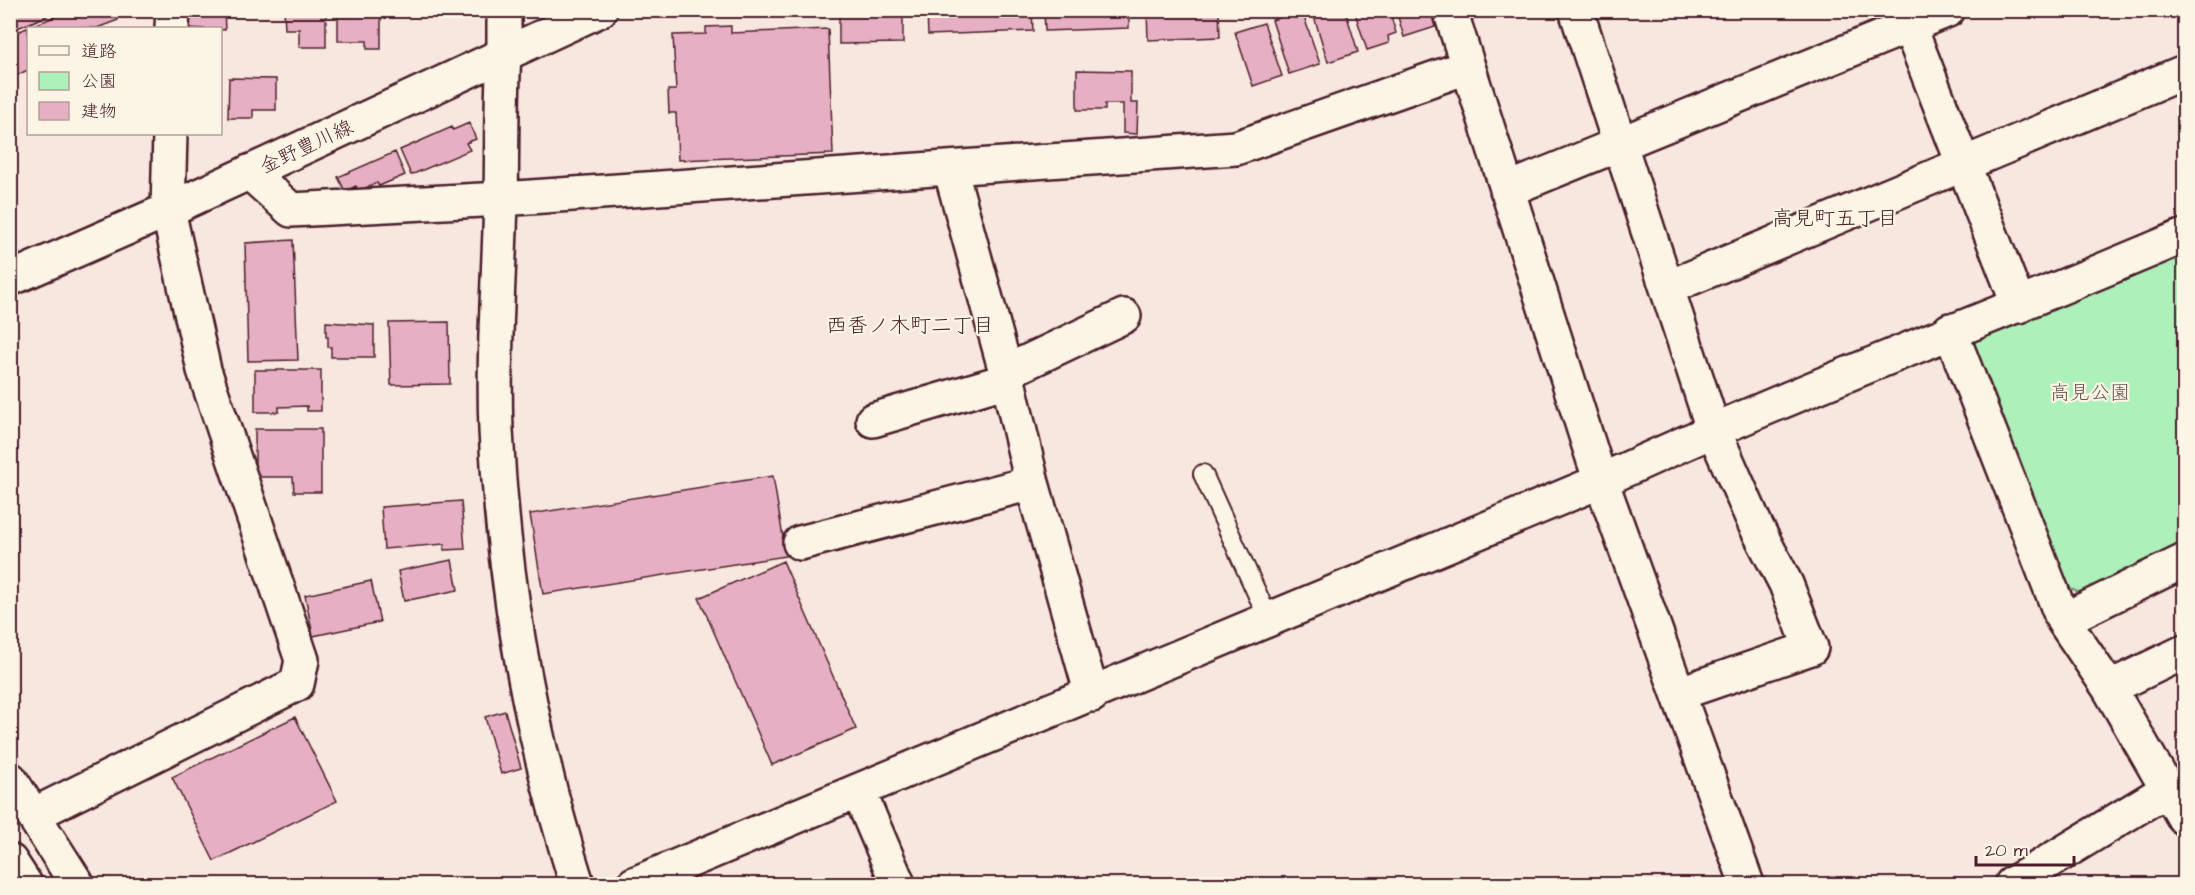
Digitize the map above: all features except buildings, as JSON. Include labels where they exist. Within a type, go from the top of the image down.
[{"type":"street","points":[[172,10],[172,27]]},
{"type":"street","points":[[504,10],[500,112],[501,199],[497,267],[496,430],[505,549],[525,680],[557,823],[577,885]]},
{"type":"street","name":"金野豊川線","points":[[10,279],[168,210],[600,10]]},
{"type":"street","points":[[1450,10],[1601,481],[1680,693],[1747,885]]},
{"type":"street","points":[[1576,10],[1713,429],[1755,524],[1786,584],[1811,648],[1680,693]]},
{"type":"street","points":[[1507,190],[1620,146],[1906,18],[1948,10]]},
{"type":"street","points":[[1906,18],[2019,306]]},
{"type":"street","points":[[249,172],[291,210],[501,199],[1236,148],[1467,67]]},
{"type":"street","points":[[1666,288],[2184,72]]},
{"type":"street","points":[[33,815],[297,684],[302,660],[204,370],[168,210],[170,135]]},
{"type":"street","points":[[951,168],[1007,376],[1032,483],[1092,695]]},
{"type":"street","points":[[634,885],[1601,481],[1713,429],[1950,330],[2019,306],[2184,236]]},
{"type":"street","points":[[873,420],[1007,376],[1124,316]]},
{"type":"street","points":[[1950,330],[2063,620],[2109,688],[2177,798],[2012,885]]},
{"type":"street","points":[[800,543],[1032,483]]},
{"type":"street","points":[[2063,620],[2184,561]]},
{"type":"street","points":[[2109,688],[2184,652]]},
{"type":"street","points":[[10,779],[77,885]]},
{"type":"street","points":[[859,792],[898,885]]},
{"type":"street","points":[[10,861],[26,885]]},
{"type":"lane","points":[[1203,474],[1269,620]]},
{"type":"green space","name":"高見公園","points":[[2184,250],[2184,543],[2080,593],[2070,588],[1968,347],[1972,338]]},
{"type":"district","name":"高見町五丁目","points":[[1835,218]]},
{"type":"district","name":"西香ノ木町二丁目","points":[[910,325]]}]
